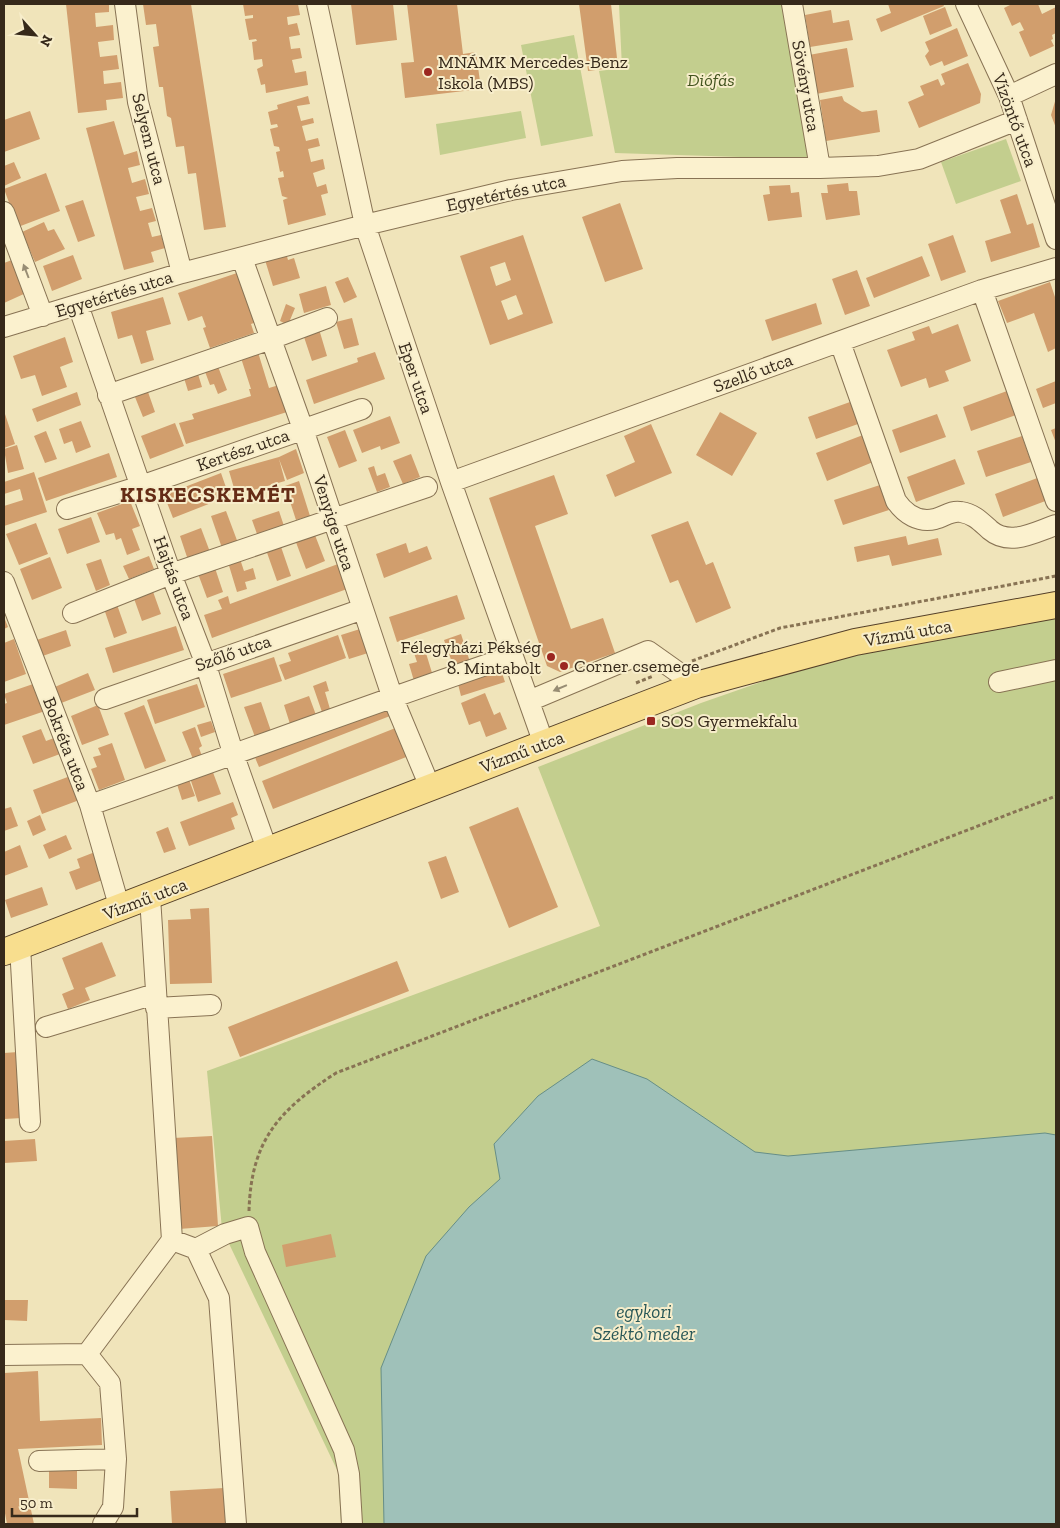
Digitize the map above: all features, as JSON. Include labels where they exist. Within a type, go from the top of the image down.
[{"type":"main road","name":"Vízmű utca","points":[[9,947],[120,909],[696,685],[855,642],[1056,605]]},
{"type":"street","name":"Selyem utca","points":[[125,4],[138,102],[182,273]]},
{"type":"street","name":"Eper utca","points":[[317,4],[342,86],[365,225],[451,482],[544,744]]},
{"type":"street","name":"Sövény utca","points":[[792,4],[820,168]]},
{"type":"street","name":"Vízöntő utca","points":[[966,4],[1008,96],[1056,239]]},
{"type":"street","points":[[1008,96],[1056,74]]},
{"type":"street","name":"Egyetértés utca","points":[[4,327],[182,273],[365,225],[511,190],[622,171],[677,168],[878,166],[919,159],[1016,120]]},
{"type":"street","points":[[4,212],[43,316]]},
{"type":"street","name":"Venyige utca","points":[[242,258],[334,518],[392,696],[430,787]]},
{"type":"street","name":"Szellő utca","points":[[451,482],[982,290],[1056,268]]},
{"type":"street","points":[[982,290],[1056,501]]},
{"type":"street","name":"Hajtás utca","points":[[78,305],[171,574],[205,662],[234,756],[268,852]]},
{"type":"street","points":[[108,395],[327,318]]},
{"type":"street","points":[[840,342],[896,501],[902,510],[911,516],[928,520],[956,511],[963,512],[980,520],[997,535],[1012,538],[1056,525]]},
{"type":"street","name":"Kertész utca","points":[[67,509],[141,486],[362,409]]},
{"type":"street","points":[[73,613],[171,574],[427,487]]},
{"type":"street","name":"Bokréta utca","points":[[4,582],[90,805],[120,909]]},
{"type":"street","name":"Szőlő utca","points":[[105,699],[205,662],[363,609]]},
{"type":"street","points":[[529,701],[648,651],[696,685]]},
{"type":"street","points":[[90,805],[234,756],[392,696],[512,656]]},
{"type":"street","points":[[999,682],[1056,670]]},
{"type":"street","points":[[87,1354],[172,1240],[150,897]]},
{"type":"street","points":[[9,947],[30,1122]]},
{"type":"street","points":[[46,1028],[156,1001],[212,1005]]},
{"type":"street","points":[[196,1249],[225,1234],[248,1228],[255,1252],[344,1450],[349,1474],[352,1524]]},
{"type":"street","points":[[172,1240],[196,1249],[219,1298],[236,1524]]},
{"type":"street","points":[[4,1355],[87,1354]]},
{"type":"street","points":[[87,1354],[110,1384],[116,1459],[113,1506],[103,1524]]},
{"type":"street","points":[[39,1461],[116,1459]]},
{"type":"path","points":[[248,1228],[253,1181],[266,1138],[277,1120],[290,1106],[336,1073],[1056,796]]},
{"type":"green space","name":"Diófás","points":[[619,4],[786,4],[808,159],[615,153],[599,71],[622,68]]},
{"type":"green space","points":[[574,35],[593,136],[541,146],[521,45]]},
{"type":"green space","points":[[521,111],[526,138],[440,155],[436,124]]},
{"type":"green space","points":[[1006,139],[1021,181],[956,204],[941,162]]},
{"type":"green space","points":[[1056,613],[1056,1524],[341,1524],[338,1472],[222,1229],[207,1071],[600,926],[538,767],[701,703],[844,653]]},
{"type":"water","name":"egykori Széktó meder","points":[[592,1059],[647,1079],[755,1152],[788,1156],[1045,1133],[1056,1135],[1056,1524],[384,1524],[381,1368],[426,1256],[469,1207],[500,1179],[494,1144],[538,1096]]},
{"type":"building","points":[[66,4],[109,4],[109,12],[95,13],[96,27],[113,25],[114,40],[98,42],[100,57],[117,55],[119,69],[103,71],[104,84],[121,82],[123,98],[106,100],[107,110],[78,113]]},
{"type":"building","points":[[143,4],[191,4],[226,227],[204,230],[196,173],[188,174],[184,146],[176,147],[171,118],[167,116],[163,87],[159,87],[153,47],[159,46],[156,24],[146,25]]},
{"type":"building","points":[[243,4],[298,4],[300,15],[287,17],[288,25],[297,23],[300,35],[289,37],[291,49],[300,48],[302,58],[292,60],[295,73],[306,71],[308,85],[266,93],[265,84],[261,85],[257,69],[263,66],[262,59],[254,60],[252,42],[257,41],[256,39],[249,40],[245,19],[253,18],[253,15],[245,16]]},
{"type":"building","points":[[351,4],[393,4],[397,40],[356,45]]},
{"type":"building","points":[[407,4],[457,4],[463,54],[476,52],[481,89],[405,98],[401,63],[414,62]]},
{"type":"building","points":[[579,4],[611,4],[618,67],[588,71]]},
{"type":"building","points":[[888,4],[943,4],[944,6],[881,32],[876,19],[891,13]]},
{"type":"building","points":[[1012,4],[1038,4],[1042,14],[1056,7],[1056,33],[1052,35],[1053,39],[1051,40],[1054,46],[1030,57],[1019,32],[1024,30],[1020,22],[1012,26],[1004,8]]},
{"type":"building","points":[[945,7],[952,26],[930,35],[923,16]]},
{"type":"building","points":[[831,10],[833,23],[849,20],[853,40],[810,47],[805,15]]},
{"type":"building","points":[[957,28],[968,56],[944,66],[942,61],[930,66],[925,56],[929,51],[925,42]]},
{"type":"building","points":[[847,48],[854,87],[816,94],[809,55]]},
{"type":"building","points":[[968,63],[981,94],[980,103],[919,128],[908,102],[924,95],[920,86],[938,79],[941,86],[945,84],[941,74]]},
{"type":"building","points":[[308,96],[310,104],[297,106],[301,121],[313,118],[314,123],[302,126],[306,141],[318,138],[320,146],[308,149],[311,162],[323,159],[325,169],[313,173],[317,187],[326,184],[328,193],[321,195],[326,215],[288,225],[283,200],[288,198],[282,196],[278,178],[284,177],[283,171],[280,172],[276,152],[280,151],[279,147],[274,146],[270,129],[278,127],[277,124],[271,125],[268,112],[278,109],[277,105]]},
{"type":"building","points":[[842,96],[844,101],[862,112],[877,110],[880,132],[826,141],[820,100]]},
{"type":"building","points":[[1056,98],[1056,128],[1051,115]]},
{"type":"building","points":[[30,111],[40,139],[4,152],[4,120]]},
{"type":"building","points":[[114,121],[124,155],[137,151],[140,165],[128,168],[132,183],[145,179],[149,194],[136,197],[140,211],[152,208],[156,221],[148,223],[152,237],[161,235],[165,248],[151,252],[154,262],[124,270],[86,128]]},
{"type":"building","points":[[14,162],[21,178],[4,186],[4,166]]},
{"type":"building","points":[[46,173],[60,211],[18,227],[4,189]]},
{"type":"building","points":[[848,183],[849,191],[857,191],[860,215],[826,220],[821,193],[828,193],[827,185]]},
{"type":"building","points":[[790,185],[791,193],[799,192],[802,217],[768,221],[763,195],[770,194],[769,186]]},
{"type":"building","points":[[1017,194],[1027,225],[1033,223],[1040,247],[991,262],[985,241],[1011,233],[1000,200]]},
{"type":"building","points":[[83,200],[95,236],[78,242],[65,206]]},
{"type":"building","points":[[620,203],[643,269],[605,282],[582,217]]},
{"type":"building","points":[[44,222],[48,231],[54,229],[65,249],[35,262],[22,232]]},
{"type":"building","points":[[523,235],[553,323],[490,345],[460,256]],"holes":[[[505,262],[511,280],[496,286],[490,267]],[[516,295],[523,314],[508,320],[501,301]]]},
{"type":"building","points":[[953,235],[966,272],[941,281],[928,244]]},
{"type":"building","points":[[286,253],[288,260],[294,258],[300,278],[273,286],[265,260]]},
{"type":"building","points":[[73,255],[82,279],[52,291],[43,266]]},
{"type":"building","points":[[922,256],[930,276],[874,298],[866,278]]},
{"type":"building","points":[[12,260],[26,293],[4,303],[4,263]]},
{"type":"building","points":[[857,270],[870,306],[845,315],[832,279]]},
{"type":"building","points":[[237,273],[246,300],[252,298],[259,321],[251,324],[254,333],[210,348],[203,328],[206,327],[202,316],[188,321],[178,293]]},
{"type":"building","points":[[348,277],[357,297],[344,303],[335,282]]},
{"type":"building","points":[[1050,282],[1056,300],[1056,348],[1048,352],[1034,313],[1007,323],[998,301]]},
{"type":"building","points":[[326,286],[331,305],[304,313],[299,294]]},
{"type":"building","points":[[163,297],[171,324],[146,331],[154,360],[141,364],[132,335],[118,339],[111,312]]},
{"type":"building","points":[[816,303],[822,324],[772,341],[765,320]]},
{"type":"building","points":[[286,304],[295,308],[288,325],[280,321]]},
{"type":"building","points":[[352,318],[359,345],[344,349],[336,322]]},
{"type":"building","points":[[958,324],[971,361],[945,371],[949,381],[929,388],[926,378],[901,387],[887,350],[915,340],[912,332],[929,326],[932,334]]},
{"type":"building","points":[[319,329],[327,356],[312,361],[303,334]]},
{"type":"building","points":[[65,337],[73,362],[60,367],[67,387],[42,396],[35,375],[21,379],[13,356]]},
{"type":"building","points":[[257,349],[269,388],[279,385],[287,412],[186,444],[179,423],[194,419],[192,414],[251,396],[249,389],[251,389],[240,355]]},
{"type":"building","points":[[375,352],[385,379],[314,404],[306,380],[358,362],[357,358]]},
{"type":"building","points":[[217,364],[227,390],[218,394],[214,384],[210,385],[204,369]]},
{"type":"building","points":[[198,374],[202,387],[188,391],[184,378]]},
{"type":"building","points":[[1056,381],[1056,403],[1043,408],[1036,389]]},
{"type":"building","points":[[1007,391],[1016,415],[971,431],[963,407]]},
{"type":"building","points":[[77,392],[81,405],[37,422],[32,409]]},
{"type":"building","points":[[148,392],[155,412],[143,417],[135,397]]},
{"type":"building","points":[[850,402],[858,424],[816,439],[808,417]]},
{"type":"building","points":[[4,411],[15,444],[4,448]]},
{"type":"building","points":[[720,412],[757,433],[732,476],[696,455]]},
{"type":"building","points":[[937,414],[946,437],[900,453],[892,430]]},
{"type":"building","points":[[390,416],[400,443],[381,450],[380,446],[362,453],[353,430]]},
{"type":"building","points":[[81,421],[91,447],[76,453],[72,441],[64,444],[59,429]]},
{"type":"building","points":[[175,423],[184,446],[150,459],[141,436]]},
{"type":"building","points":[[651,424],[672,473],[615,497],[606,475],[635,462],[624,436]]},
{"type":"building","points":[[1056,428],[1056,443],[1051,430]]},
{"type":"building","points":[[345,430],[357,461],[339,468],[327,437]]},
{"type":"building","points":[[46,431],[57,459],[45,463],[34,436]]},
{"type":"building","points":[[863,435],[873,462],[827,481],[816,453]]},
{"type":"building","points":[[1022,436],[1031,462],[986,477],[977,451]]},
{"type":"building","points":[[17,445],[24,469],[8,473],[4,449]]},
{"type":"building","points":[[296,449],[304,473],[287,480],[279,459],[285,481],[236,495],[229,471],[279,457]]},
{"type":"building","points":[[109,453],[117,477],[46,501],[38,478]]},
{"type":"building","points":[[411,454],[420,477],[403,484],[393,461]]},
{"type":"building","points":[[955,459],[965,484],[916,502],[907,477]]},
{"type":"building","points":[[374,466],[377,476],[385,473],[390,487],[377,492],[368,468]]},
{"type":"building","points":[[34,472],[47,512],[4,526],[4,506],[23,500],[20,489],[4,494],[4,482]]},
{"type":"building","points":[[221,473],[229,496],[173,518],[164,495]]},
{"type":"building","points":[[554,475],[568,514],[535,526],[571,629],[603,618],[615,653],[560,672],[547,666],[489,498]]},
{"type":"building","points":[[1040,477],[1048,500],[1003,517],[995,494]]},
{"type":"building","points":[[299,481],[310,516],[296,520],[285,486]]},
{"type":"building","points":[[880,485],[889,510],[843,525],[834,500]]},
{"type":"building","points":[[130,501],[140,526],[132,529],[140,550],[127,555],[121,538],[116,540],[114,533],[106,535],[97,513]]},
{"type":"building","points":[[226,511],[238,543],[222,548],[211,516]]},
{"type":"building","points":[[279,511],[284,526],[257,534],[252,520]]},
{"type":"building","points":[[91,517],[100,542],[67,554],[58,529]]},
{"type":"building","points":[[688,521],[706,565],[713,562],[731,608],[696,623],[678,580],[670,583],[651,535]]},
{"type":"building","points":[[36,523],[48,554],[19,565],[6,534]]},
{"type":"building","points":[[201,528],[210,552],[188,560],[180,536]]},
{"type":"building","points":[[313,530],[325,561],[306,569],[294,537]]},
{"type":"building","points":[[906,536],[908,545],[938,538],[942,555],[892,566],[889,555],[857,562],[854,547]]},
{"type":"building","points":[[279,541],[291,576],[277,581],[265,547]]},
{"type":"building","points":[[406,543],[409,553],[427,546],[432,559],[384,578],[376,554]]},
{"type":"building","points":[[149,556],[154,569],[129,579],[123,566]]},
{"type":"building","points":[[239,556],[244,571],[253,568],[256,579],[245,582],[247,589],[237,592],[227,559]]},
{"type":"building","points":[[50,557],[62,588],[32,600],[20,569]]},
{"type":"building","points":[[101,559],[110,585],[96,591],[86,564]]},
{"type":"building","points":[[338,564],[347,589],[212,638],[204,615],[222,609],[218,600],[228,596],[230,604]]},
{"type":"building","points":[[214,565],[223,592],[207,598],[197,571]]},
{"type":"building","points":[[151,586],[161,614],[142,621],[132,593]]},
{"type":"building","points":[[457,595],[465,619],[397,642],[389,617]]},
{"type":"building","points":[[115,599],[127,633],[114,638],[102,603]]},
{"type":"building","points":[[4,617],[8,627],[4,629]]},
{"type":"building","points":[[176,626],[184,650],[113,673],[105,648]]},
{"type":"building","points":[[360,629],[368,653],[349,659],[341,635]]},
{"type":"building","points":[[66,630],[71,646],[37,658],[31,642]]},
{"type":"building","points":[[461,634],[470,662],[454,668],[444,640]]},
{"type":"building","points":[[338,635],[346,658],[285,680],[279,665],[291,661],[288,653]]},
{"type":"building","points":[[14,639],[26,674],[4,682],[4,643]]},
{"type":"building","points":[[425,650],[433,676],[414,681],[409,664],[417,662],[414,653]]},
{"type":"building","points":[[274,657],[282,681],[231,698],[223,674]]},
{"type":"building","points":[[500,667],[505,682],[461,696],[457,680]]},
{"type":"building","points":[[88,673],[95,690],[56,705],[50,689]]},
{"type":"building","points":[[326,681],[329,691],[325,692],[330,709],[322,712],[313,686]]},
{"type":"building","points":[[36,683],[45,711],[4,725],[4,704],[7,703],[4,694]]},
{"type":"building","points":[[197,684],[205,707],[155,724],[147,700]]},
{"type":"building","points":[[485,693],[494,715],[500,712],[507,729],[486,737],[480,721],[469,725],[461,703]]},
{"type":"building","points":[[309,696],[316,715],[290,724],[284,705]]},
{"type":"building","points":[[261,702],[271,731],[255,737],[244,707]]},
{"type":"building","points":[[384,702],[390,716],[259,767],[253,753]]},
{"type":"building","points":[[98,705],[109,735],[82,745],[71,716]]},
{"type":"building","points":[[144,705],[166,761],[145,769],[124,713]]},
{"type":"building","points":[[211,721],[215,732],[201,737],[197,725]]},
{"type":"building","points":[[403,725],[414,754],[273,809],[262,781]]},
{"type":"building","points":[[195,727],[202,746],[199,748],[202,756],[193,759],[182,732]]},
{"type":"building","points":[[41,729],[46,741],[54,738],[60,754],[33,764],[22,736]]},
{"type":"building","points":[[112,743],[125,780],[99,790],[91,769],[97,767],[93,757],[101,755],[98,748]]},
{"type":"building","points":[[211,767],[221,794],[198,802],[189,775]]},
{"type":"building","points":[[187,774],[195,796],[182,800],[175,778]]},
{"type":"building","points":[[73,775],[82,799],[42,814],[33,790]]},
{"type":"building","points":[[233,802],[238,815],[231,818],[235,829],[189,846],[180,822]]},
{"type":"building","points":[[11,807],[18,826],[4,831],[4,809]]},
{"type":"building","points":[[518,807],[558,907],[509,928],[469,827]]},
{"type":"building","points":[[40,815],[46,830],[33,836],[27,821]]},
{"type":"building","points":[[168,827],[176,849],[164,853],[156,832]]},
{"type":"building","points":[[66,835],[72,849],[49,859],[43,845]]},
{"type":"building","points":[[20,845],[28,867],[4,876],[4,852]]},
{"type":"building","points":[[95,852],[105,879],[76,890],[69,872],[80,868],[77,859]]},
{"type":"building","points":[[446,856],[459,892],[441,899],[428,862]]},
{"type":"building","points":[[42,887],[48,905],[11,918],[5,900]]},
{"type":"building","points":[[209,908],[212,983],[170,984],[168,920],[191,919],[190,909]]},
{"type":"building","points":[[102,942],[116,976],[85,988],[90,1000],[68,1009],[62,994],[74,989],[62,958]]},
{"type":"building","points":[[397,961],[409,991],[240,1057],[228,1027]]},
{"type":"building","points":[[18,1052],[22,1118],[4,1119],[4,1053]]},
{"type":"building","points":[[212,1136],[218,1226],[179,1229],[173,1138]]},
{"type":"building","points":[[35,1139],[37,1161],[4,1163],[4,1141]]},
{"type":"building","points":[[331,1234],[336,1257],[286,1267],[282,1245]]},
{"type":"building","points":[[4,1300],[28,1300],[27,1321],[4,1320]]},
{"type":"building","points":[[38,1371],[40,1421],[101,1418],[102,1445],[18,1449],[34,1524],[7,1524],[4,1508],[4,1373]]},
{"type":"building","points":[[49,1466],[77,1466],[77,1489],[49,1488]]},
{"type":"building","points":[[224,1488],[226,1524],[172,1524],[170,1491]]},
{"type":"place","name":"MNÁMK Mercedes-Benz Iskola (MBS)","points":[[428,72]]},
{"type":"place","name":"Félegyházi Pékség 8. Mintabolt","points":[[551,657]]},
{"type":"place","name":"Corner csemege","points":[[564,666]]},
{"type":"place","name":"SOS Gyermekfalu","points":[[651,721]]},
{"type":"district","name":"KISKECSKEMÉT","points":[[208,494]]}]
